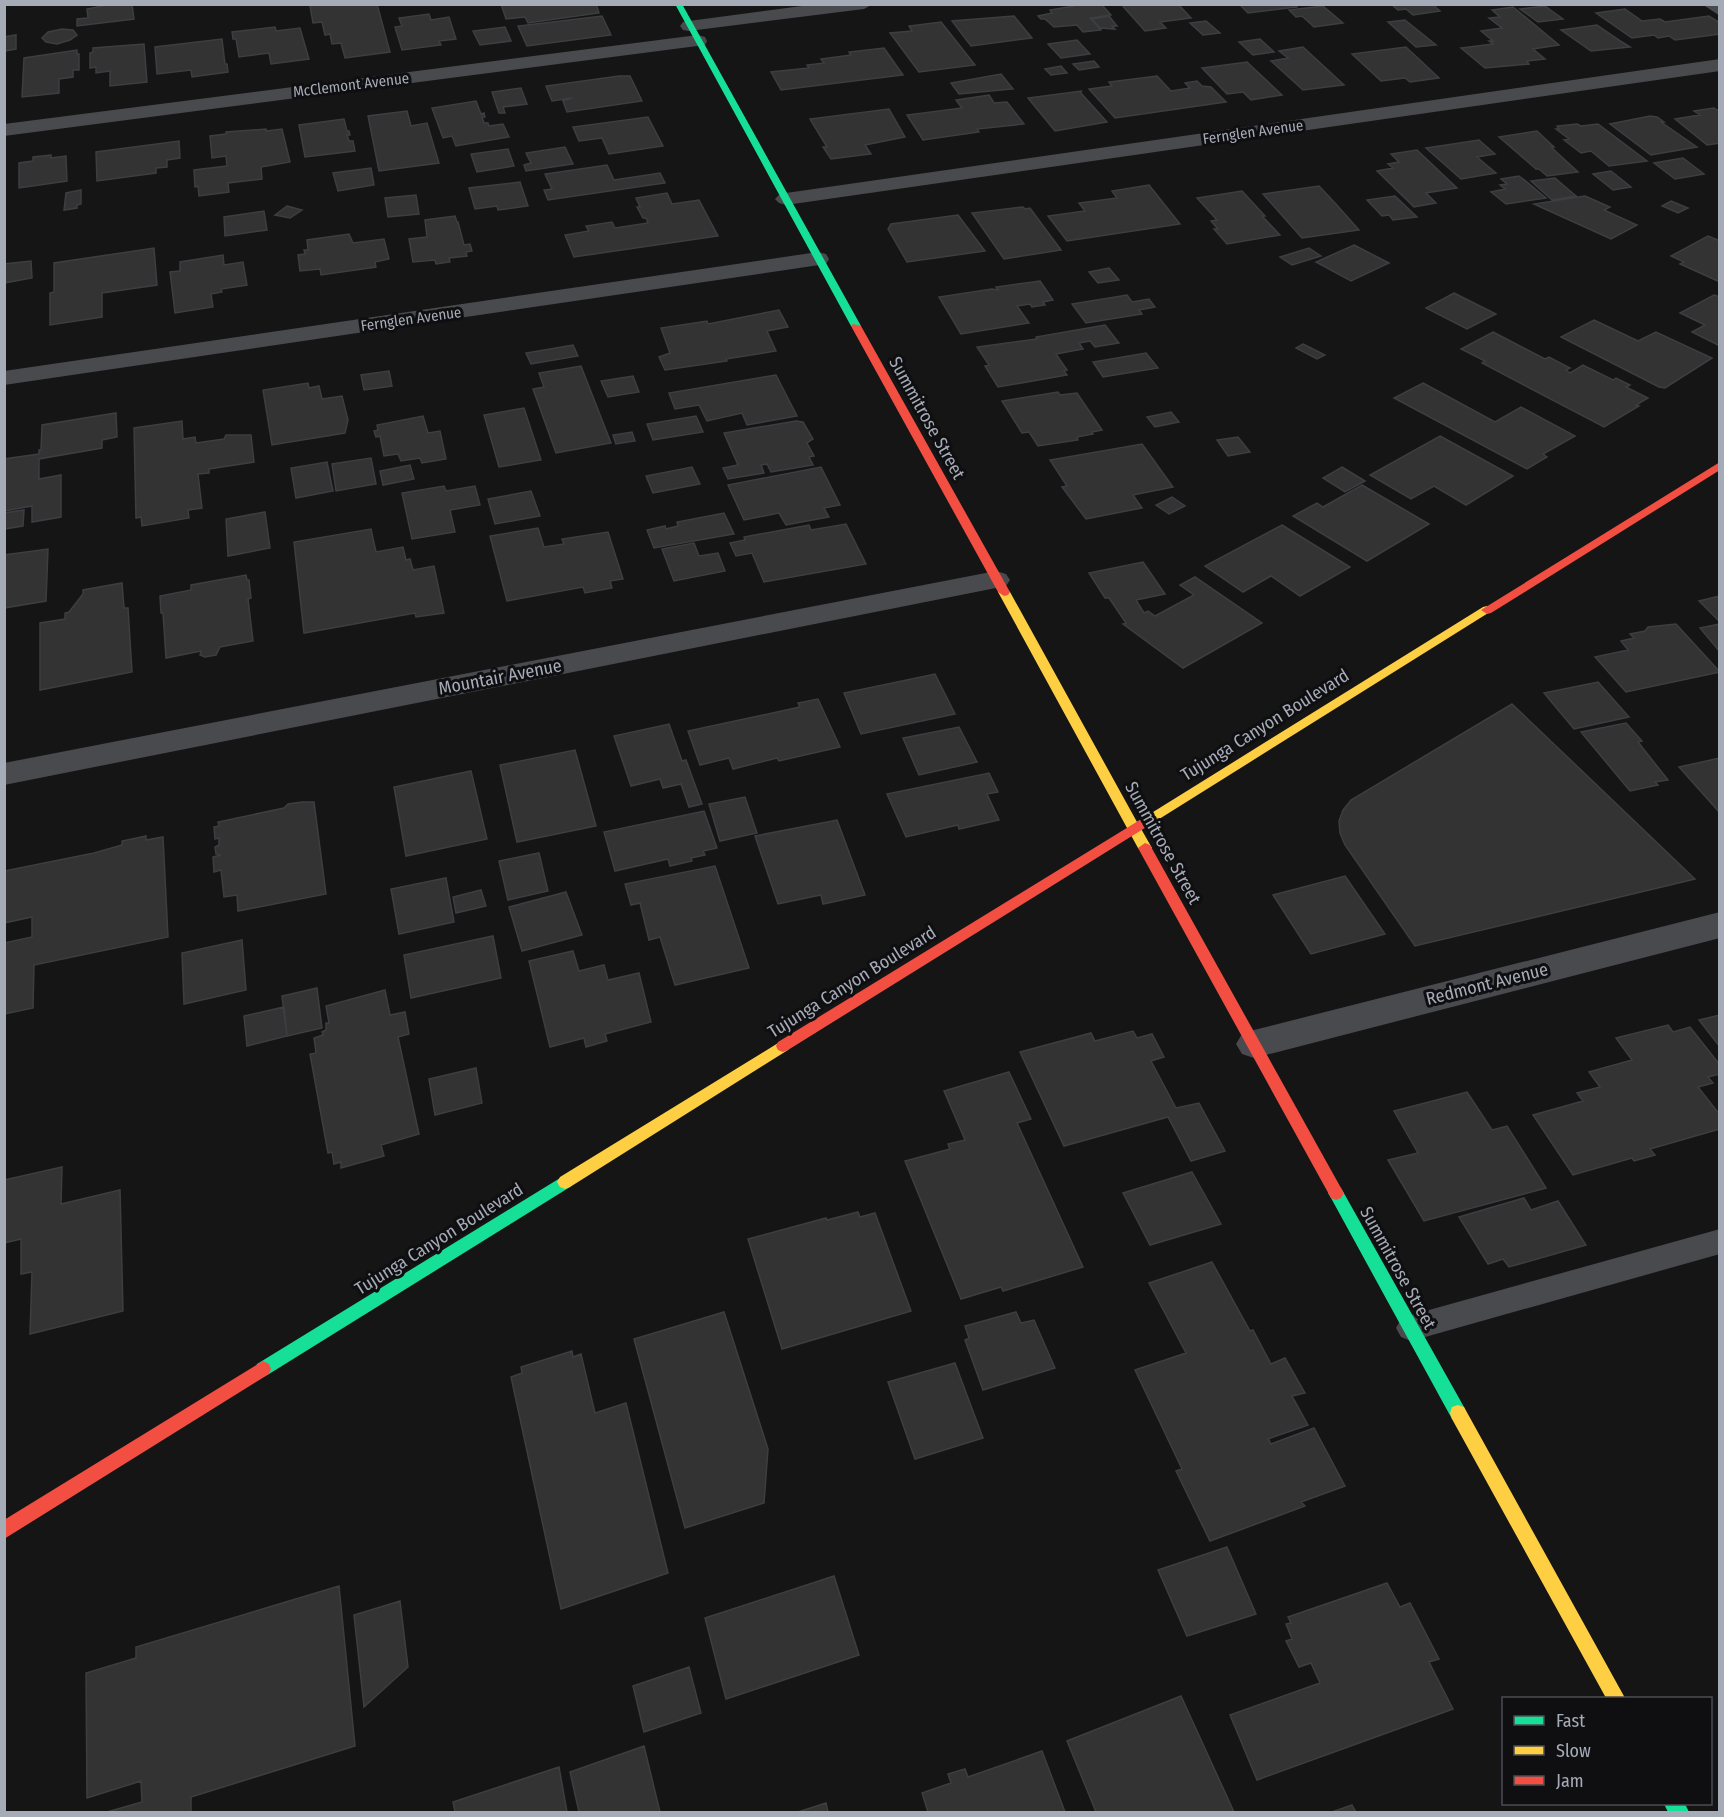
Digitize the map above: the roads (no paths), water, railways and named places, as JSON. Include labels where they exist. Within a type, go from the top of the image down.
[{"type":"street","name":"Summitrose Street","points":[[678,4],[1615,1697]]},
{"type":"street","name":"McClemont Avenue","points":[[4,130],[694,33],[864,4]]},
{"type":"street","name":"Fernglen Avenue","points":[[786,199],[1719,65]]},
{"type":"street","name":"Fernglen Avenue","points":[[4,378],[818,259]]},
{"type":"street","name":"Tujunga Canyon Boulevard","points":[[4,1530],[1719,465]]},
{"type":"street","name":"Mountair Avenue","points":[[4,774],[996,580]]},
{"type":"street","name":"Redmont Avenue","points":[[1254,1044],[1719,926]]},
{"type":"lane","points":[[1708,4],[1719,12]]},
{"type":"lane","points":[[1411,1328],[1719,1241]]}]
